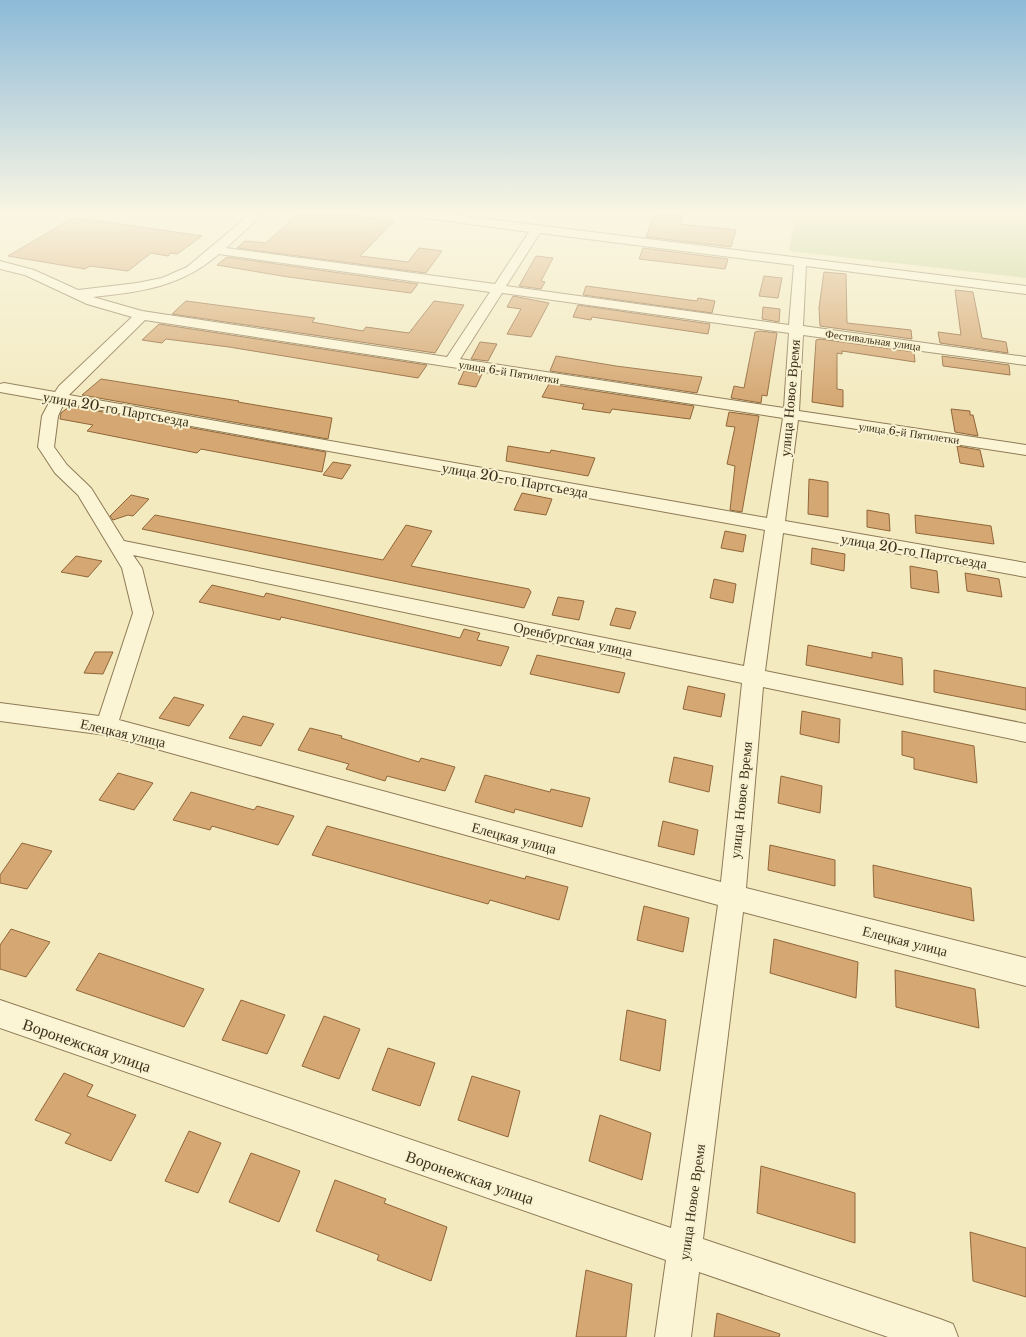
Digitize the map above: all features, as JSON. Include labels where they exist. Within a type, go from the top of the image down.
[{"type":"street","name":"улица 6-й Пятилетки","points":[[40,277],[76,295],[109,307],[142,315],[1026,450]]},
{"type":"street","points":[[76,295],[124,289],[172,277]]},
{"type":"street","name":"Фестивальная улица","points":[[413,277],[1026,361]]},
{"type":"street","points":[[450,363],[506,277]]},
{"type":"street","name":"улица Новое Время","points":[[674,1337],[732,897],[753,677],[791,415],[799,277]]},
{"type":"street","points":[[924,277],[1026,290]]},
{"type":"street","points":[[106,726],[124,677],[143,612],[132,568],[120,546],[85,492],[61,468],[46,447],[50,416],[64,388],[142,315]]},
{"type":"street","name":"улица 20-го Партсъезда","points":[[4,388],[1026,570]]},
{"type":"street","name":"Оренбургская улица","points":[[120,546],[1026,733]]},
{"type":"street","name":"Елецкая улица","points":[[0,712],[106,726],[732,897],[1026,972]]},
{"type":"street","name":"Воронежская улица","points":[[0,1014],[40,1030],[940,1337]]},
{"type":"building","points":[[291,277],[371,277],[418,284],[411,293]]},
{"type":"building","points":[[524,277],[543,277],[541,281],[545,282],[541,289],[519,286]]},
{"type":"building","points":[[764,277],[782,278],[778,298],[759,296]]},
{"type":"building","points":[[823,277],[846,277],[847,323],[911,330],[912,339],[820,326],[819,308]]},
{"type":"building","points":[[586,286],[697,301],[698,298],[715,301],[712,313],[583,295]]},
{"type":"building","points":[[955,290],[973,292],[982,338],[1006,342],[1008,353],[940,343],[938,332],[961,335]]},
{"type":"building","points":[[513,296],[549,303],[531,337],[507,334],[521,309],[507,307]]},
{"type":"building","points":[[186,301],[315,318],[312,322],[363,331],[366,327],[409,333],[434,301],[464,305],[435,353],[172,314]]},
{"type":"building","points":[[578,305],[710,324],[708,334],[592,317],[591,320],[573,317]]},
{"type":"building","points":[[763,307],[780,309],[779,322],[762,319]]},
{"type":"building","points":[[159,324],[427,365],[418,378],[229,347],[166,339],[162,343],[142,340]]},
{"type":"building","points":[[755,332],[777,333],[767,396],[762,395],[761,403],[731,398],[734,386],[744,388]]},
{"type":"building","points":[[816,340],[914,352],[915,362],[842,351],[842,354],[837,353],[837,389],[843,390],[843,407],[812,402]]},
{"type":"building","points":[[480,342],[497,344],[488,361],[471,359]]},
{"type":"building","points":[[556,356],[702,377],[697,393],[550,371]]},
{"type":"building","points":[[942,356],[1009,365],[1010,375],[943,366]]},
{"type":"building","points":[[464,371],[482,374],[476,387],[458,384]]},
{"type":"building","points":[[101,379],[332,418],[328,439],[82,395]]},
{"type":"building","points":[[549,384],[694,406],[690,419],[612,409],[610,413],[582,409],[584,404],[542,397]]},
{"type":"building","points":[[70,406],[326,452],[322,472],[201,449],[197,453],[87,431],[93,425],[60,419],[61,413]]},
{"type":"building","points":[[951,409],[970,411],[970,415],[973,415],[978,436],[955,432]]},
{"type":"building","points":[[729,412],[759,416],[742,512],[730,510],[735,466],[727,464],[735,427],[726,426]]},
{"type":"building","points":[[508,446],[550,453],[551,450],[595,458],[588,476],[506,461]]},
{"type":"building","points":[[957,446],[980,450],[984,467],[960,463]]},
{"type":"building","points":[[333,462],[351,465],[342,479],[323,475]]},
{"type":"building","points":[[809,479],[828,482],[828,517],[808,514]]},
{"type":"building","points":[[522,493],[552,499],[546,515],[514,510]]},
{"type":"building","points":[[131,495],[149,499],[133,516],[128,515],[113,520],[110,516]]},
{"type":"building","points":[[867,510],[889,514],[890,531],[867,527]]},
{"type":"building","points":[[155,515],[383,560],[406,525],[432,531],[411,566],[529,589],[531,592],[524,608],[142,529]]},
{"type":"building","points":[[915,515],[991,526],[994,544],[916,533]]},
{"type":"building","points":[[725,531],[746,535],[743,552],[721,548]]},
{"type":"building","points":[[812,548],[845,554],[844,571],[811,564]]},
{"type":"building","points":[[76,556],[102,561],[88,577],[61,572]]},
{"type":"building","points":[[910,566],[937,571],[939,593],[911,588]]},
{"type":"building","points":[[965,573],[999,579],[1002,597],[967,591]]},
{"type":"building","points":[[714,579],[736,584],[733,603],[710,598]]},
{"type":"building","points":[[212,585],[264,597],[266,593],[460,638],[464,629],[480,633],[477,640],[509,647],[501,666],[281,617],[280,620],[199,602]]},
{"type":"building","points":[[558,597],[584,601],[579,620],[552,615]]},
{"type":"building","points":[[616,608],[636,612],[630,629],[610,625]]},
{"type":"building","points":[[808,645],[872,658],[872,652],[902,658],[903,685],[806,665]]},
{"type":"building","points":[[95,652],[113,652],[103,674],[84,673]]},
{"type":"building","points":[[537,655],[625,673],[619,693],[530,674]]},
{"type":"building","points":[[934,670],[1026,688],[1026,710],[934,692]]},
{"type":"building","points":[[688,686],[725,694],[721,717],[683,709]]},
{"type":"building","points":[[174,697],[204,705],[189,726],[159,718]]},
{"type":"building","points":[[802,711],[840,719],[839,743],[800,734]]},
{"type":"building","points":[[243,716],[274,724],[261,746],[229,738]]},
{"type":"building","points":[[310,728],[342,736],[341,738],[419,762],[421,758],[455,767],[445,791],[387,776],[385,781],[346,769],[349,764],[298,750]]},
{"type":"building","points":[[902,731],[974,746],[977,783],[914,769],[914,758],[902,755]]},
{"type":"building","points":[[674,757],[713,766],[709,792],[669,782]]},
{"type":"building","points":[[118,773],[153,783],[134,810],[99,800]]},
{"type":"building","points":[[485,775],[550,792],[551,789],[590,798],[582,827],[515,809],[514,813],[475,802]]},
{"type":"building","points":[[781,776],[822,786],[820,813],[778,803]]},
{"type":"building","points":[[191,792],[254,810],[257,806],[294,816],[278,845],[212,826],[210,830],[173,820]]},
{"type":"building","points":[[663,821],[698,830],[694,855],[658,846]]},
{"type":"building","points":[[327,826],[525,879],[526,876],[568,887],[559,920],[490,900],[488,904],[312,855]]},
{"type":"building","points":[[22,843],[52,851],[27,889],[0,883],[0,875]]},
{"type":"building","points":[[770,845],[835,860],[835,886],[768,870]]},
{"type":"building","points":[[873,865],[971,888],[974,921],[874,897]]},
{"type":"building","points":[[644,906],[689,918],[683,952],[637,940]]},
{"type":"building","points":[[11,929],[50,942],[26,977],[0,969],[0,945]]},
{"type":"building","points":[[774,939],[858,962],[856,998],[770,973]]},
{"type":"building","points":[[99,953],[204,989],[184,1027],[76,990]]},
{"type":"building","points":[[895,970],[975,989],[979,1028],[896,1007]]},
{"type":"building","points":[[241,1000],[285,1015],[267,1054],[222,1040]]},
{"type":"building","points":[[627,1010],[666,1020],[660,1071],[620,1060]]},
{"type":"building","points":[[324,1016],[360,1029],[339,1079],[302,1066]]},
{"type":"building","points":[[388,1048],[435,1063],[420,1106],[372,1090]]},
{"type":"building","points":[[64,1073],[93,1085],[87,1096],[136,1115],[111,1161],[65,1143],[71,1134],[35,1120]]},
{"type":"building","points":[[472,1076],[520,1091],[508,1137],[458,1120]]},
{"type":"building","points":[[600,1115],[651,1133],[642,1180],[589,1161]]},
{"type":"building","points":[[189,1131],[221,1143],[198,1193],[165,1181]]},
{"type":"building","points":[[251,1153],[300,1171],[279,1222],[229,1202]]},
{"type":"building","points":[[761,1166],[855,1193],[855,1243],[757,1213]]},
{"type":"building","points":[[335,1180],[386,1199],[384,1203],[447,1227],[431,1281],[377,1260],[379,1255],[316,1231]]},
{"type":"building","points":[[970,1232],[1026,1248],[1026,1297],[973,1281]]},
{"type":"building","points":[[586,1270],[632,1284],[626,1337],[576,1337]]},
{"type":"building","points":[[717,1313],[780,1334],[779,1337],[714,1337]]}]
